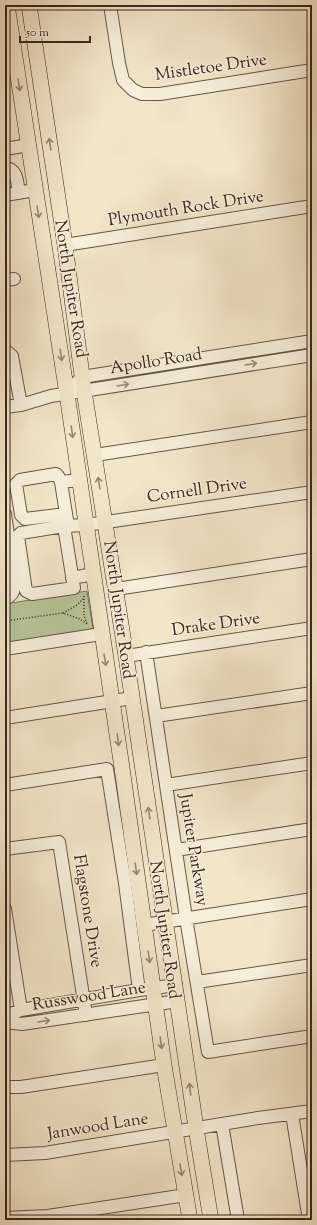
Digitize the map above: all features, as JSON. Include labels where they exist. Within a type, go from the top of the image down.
[{"type":"main road","name":"North Jupiter Road","points":[[7,5],[10,60],[29,145],[98,609],[97,634],[112,701],[114,767],[144,925],[146,989],[155,1004],[174,1132],[190,1220]]},
{"type":"main road","name":"North Jupiter Road","points":[[30,5],[61,216],[83,384],[116,589],[211,1220]]},
{"type":"main road","points":[[29,145],[36,139],[39,128],[34,95],[35,83],[39,68]]},
{"type":"main road","points":[[29,145],[35,146],[43,158],[50,204],[61,216]]},
{"type":"main road","points":[[98,609],[110,626],[118,650],[122,655],[126,656]]},
{"type":"street","name":"Mistletoe Drive","points":[[110,5],[123,80],[133,90],[142,94],[160,94],[312,70]]},
{"type":"street","points":[[5,149],[29,145]]},
{"type":"street","points":[[5,168],[11,169],[14,172],[19,193]]},
{"type":"street","points":[[5,195],[35,190]]},
{"type":"street","name":"Plymouth Rock Drive","points":[[65,245],[312,206]]},
{"type":"street","name":"Apollo Road","points":[[83,384],[312,341]]},
{"type":"street","points":[[5,350],[12,356],[21,405]]},
{"type":"street","name":"Apollo Road","points":[[83,384],[312,355]]},
{"type":"street","points":[[5,407],[21,405],[51,396],[67,394],[83,384]]},
{"type":"street","points":[[95,455],[312,422]]},
{"type":"street","points":[[66,514],[25,519],[21,515],[16,484],[20,480],[56,474],[58,476],[61,482],[66,514],[66,527],[72,578],[93,574]]},
{"type":"street","points":[[61,482],[80,480]]},
{"type":"street","name":"Cornell Drive","points":[[72,578],[74,588],[32,594],[26,591],[18,536],[19,534],[312,492]]},
{"type":"street","points":[[5,514],[15,582],[14,591],[11,596],[5,599]]},
{"type":"street","points":[[116,589],[312,559]]},
{"type":"street","name":"Drake Drive","points":[[126,656],[312,628]]},
{"type":"street","points":[[5,649],[97,634]]},
{"type":"street","name":"Jupiter Parkway","points":[[146,652],[186,918],[208,1052],[312,1036]]},
{"type":"street","points":[[156,716],[312,693]]},
{"type":"street","points":[[5,718],[132,698]]},
{"type":"street","points":[[166,785],[312,763]]},
{"type":"street","points":[[5,784],[114,767],[125,883],[146,989]]},
{"type":"street","points":[[176,850],[312,829]]},
{"type":"street","name":"Flagstone Drive","points":[[5,850],[59,842],[86,1015]]},
{"type":"street","points":[[144,925],[312,899]]},
{"type":"street","points":[[5,909],[7,932],[21,1010]]},
{"type":"street","points":[[197,982],[312,965]]},
{"type":"street","name":"Russwood Lane","points":[[5,1016],[21,1010],[83,999],[176,986]]},
{"type":"street","name":"Russwood Lane","points":[[5,1022],[22,1024],[178,1001]]},
{"type":"street","points":[[5,1087],[21,1087],[164,1065]]},
{"type":"street","name":"Janwood Lane","points":[[5,1155],[45,1153],[196,1128],[312,1111]]},
{"type":"street","points":[[292,1114],[309,1220]]},
{"type":"street","points":[[222,1124],[238,1220]]},
{"type":"street","points":[[5,1218],[48,1216],[186,1195]]},
{"type":"path","points":[[86,591],[84,598],[84,615],[87,624],[92,631],[97,634]]},
{"type":"path","points":[[5,621],[63,613],[77,605],[84,598]]},
{"type":"path","points":[[63,613],[80,619],[87,624]]},
{"type":"green space","points":[[87,591],[94,635],[5,649],[5,604]]}]
